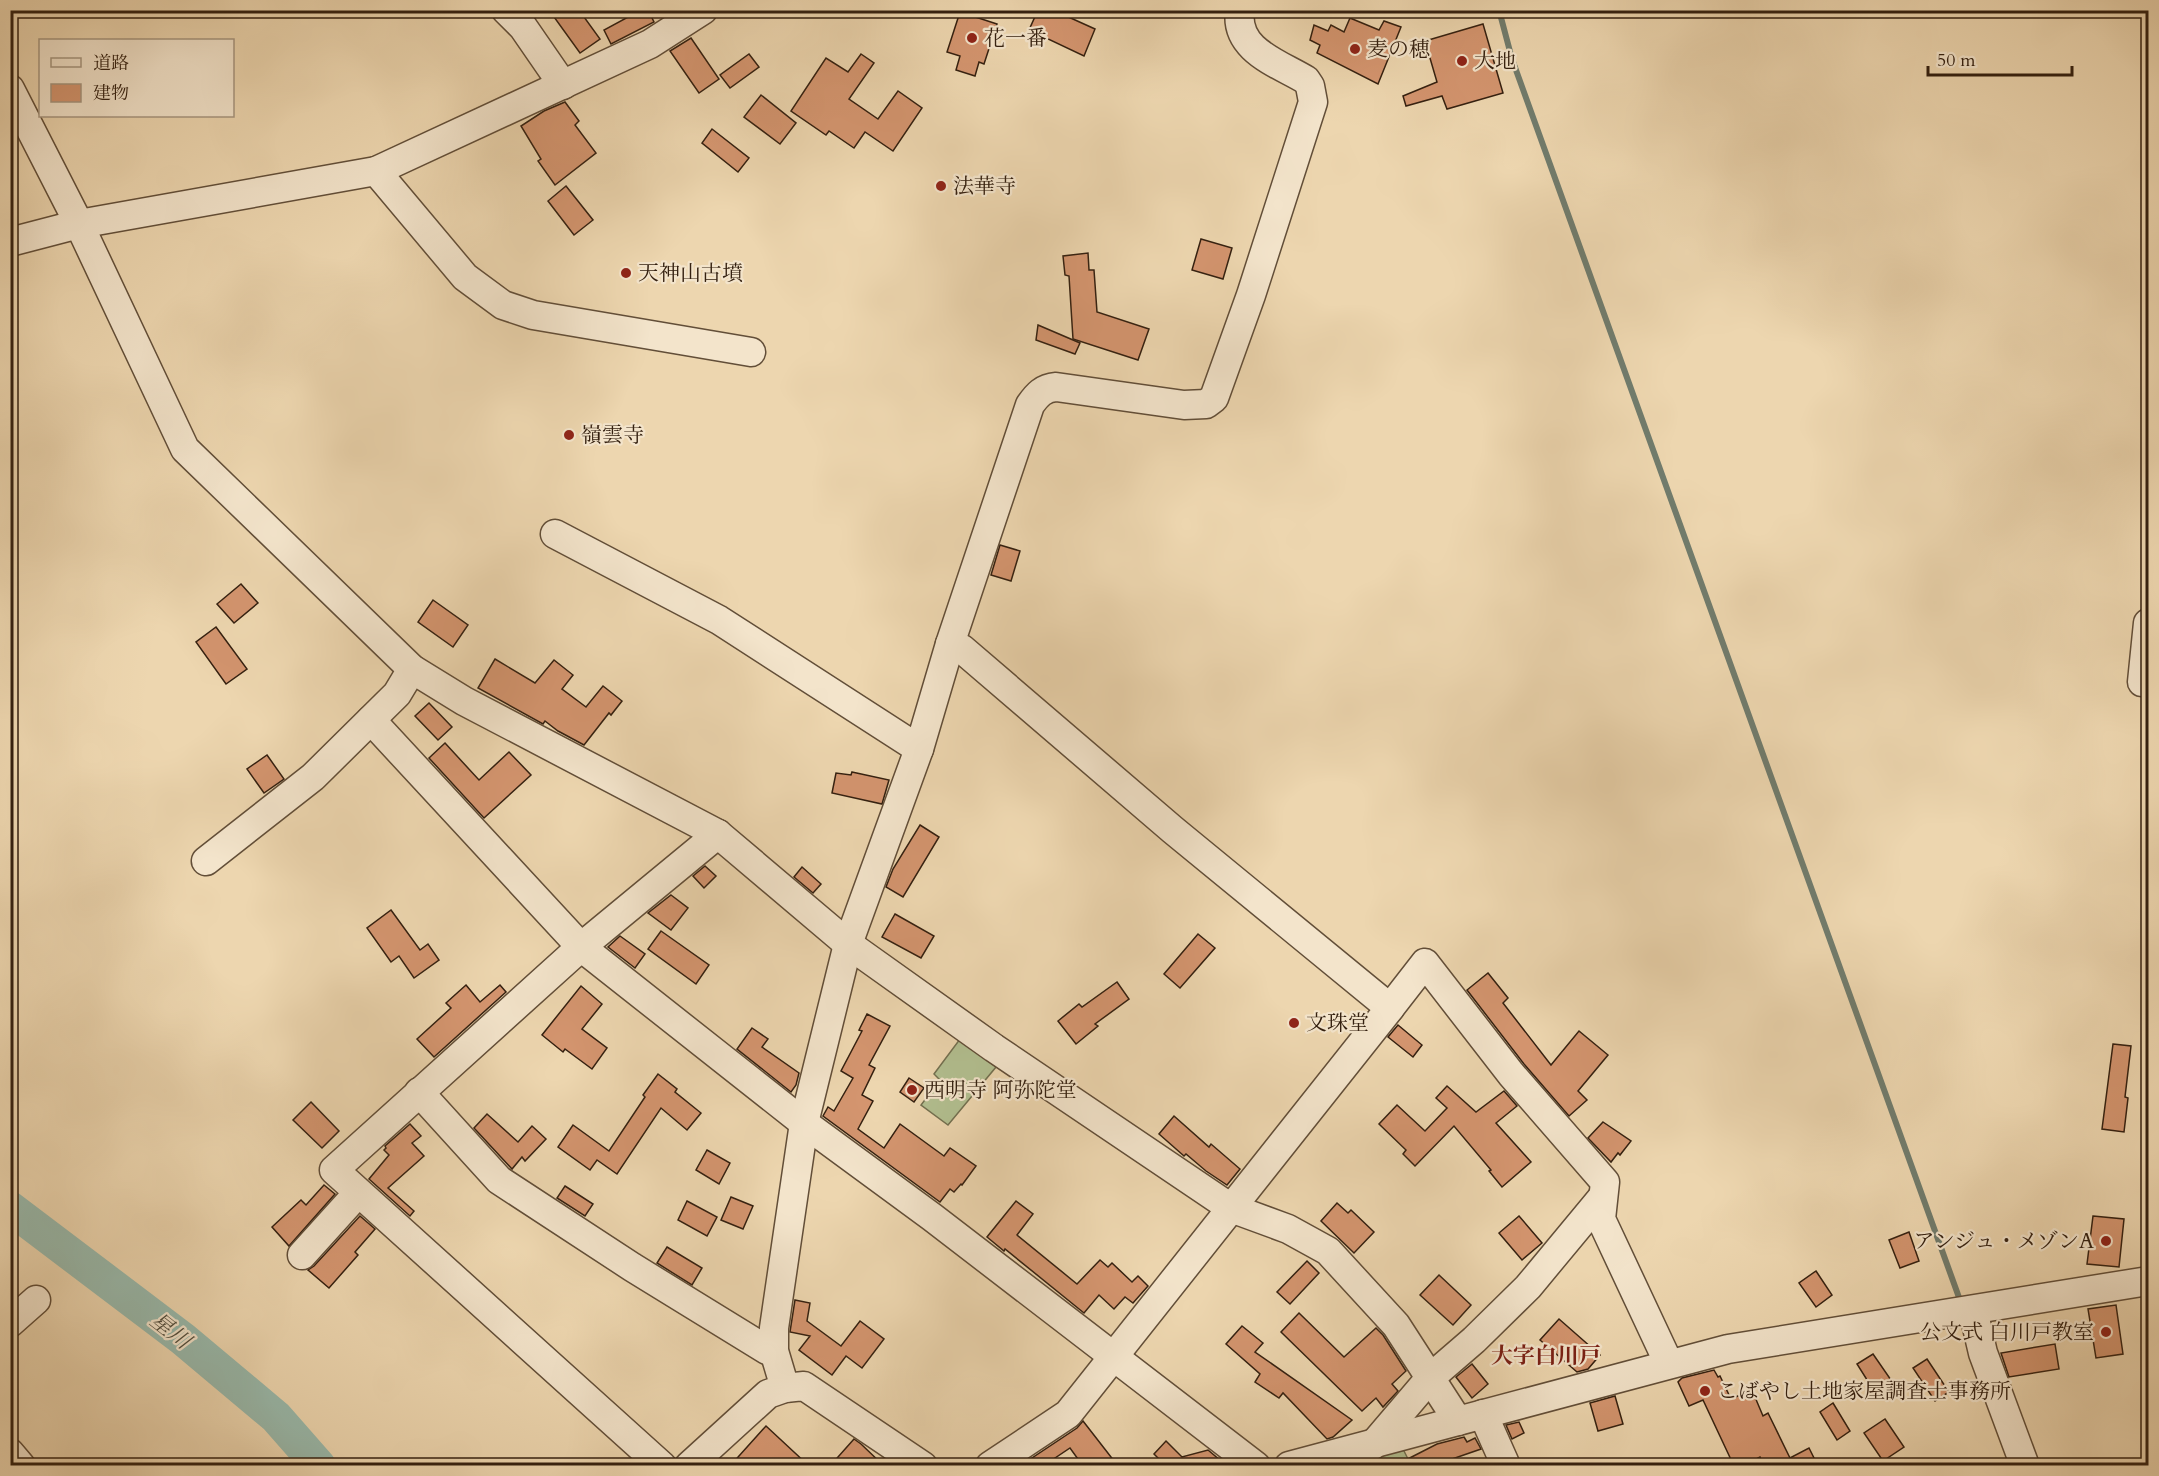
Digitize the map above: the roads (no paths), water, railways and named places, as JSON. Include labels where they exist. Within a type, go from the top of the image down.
[{"type":"street","points":[[506,10],[523,27],[563,85]]},
{"type":"street","points":[[10,242],[79,224],[376,171],[650,44],[703,10]]},
{"type":"street","points":[[785,1388],[774,1351],[774,1328],[804,1123],[848,944],[919,749],[950,644],[1030,405],[1042,391],[1056,387],[1184,405],[1206,404],[1214,398],[1251,295],[1313,102],[1310,86],[1306,80],[1251,48],[1240,30],[1240,10]]},
{"type":"street","points":[[10,89],[79,224],[185,449],[412,669],[464,701],[718,834],[848,944],[994,1048],[1231,1208],[1288,1229],[1328,1251],[1396,1325],[1430,1378],[1470,1418],[1506,1466]]},
{"type":"street","points":[[376,171],[465,277],[503,305],[533,315],[752,352]]},
{"type":"street","points":[[555,534],[718,620],[919,749]]},
{"type":"street","points":[[2148,623],[2142,682],[2148,683]]},
{"type":"street","points":[[950,644],[962,649],[1173,830],[1390,1008]]},
{"type":"street","points":[[206,861],[313,777],[397,694],[412,669]]},
{"type":"street","points":[[371,720],[581,947],[804,1123],[932,1217],[1256,1466]]},
{"type":"street","points":[[662,1466],[334,1170],[581,947],[718,834]]},
{"type":"street","points":[[990,1466],[1068,1414],[1425,963],[1511,1074],[1605,1182],[1600,1219],[1669,1364]]},
{"type":"street","points":[[419,1092],[499,1180],[632,1267],[767,1350],[774,1351]]},
{"type":"street","points":[[302,1255],[358,1193]]},
{"type":"street","points":[[1356,1466],[1430,1378],[1474,1340],[1528,1287],[1601,1199]]},
{"type":"street","points":[[1289,1466],[1728,1349],[2148,1281]]},
{"type":"street","points":[[10,1323],[36,1300]]},
{"type":"street","points":[[1961,1311],[1983,1353],[2025,1466]]},
{"type":"street","points":[[689,1466],[768,1394],[785,1388],[804,1386],[923,1466]]},
{"type":"street","points":[[10,1453],[21,1466]]},
{"type":"waterway","points":[[1499,10],[1512,59],[1961,1303]]},
{"type":"waterway","name":"星川","points":[[10,1208],[183,1339],[276,1417],[319,1466]]},
{"type":"place","name":"花一番","points":[[972,38]]},
{"type":"place","name":"麦の穂","points":[[1355,49]]},
{"type":"place","name":"大地","points":[[1462,61]]},
{"type":"place","name":"法華寺","points":[[941,186]]},
{"type":"place","name":"天神山古墳","points":[[626,273]]},
{"type":"place","name":"嶺雲寺","points":[[569,435]]},
{"type":"place","name":"文珠堂","points":[[1294,1023]]},
{"type":"place","name":"西明寺 阿弥陀堂","points":[[912,1090]]},
{"type":"place","name":"アンジュ・メゾンA","points":[[2106,1241]]},
{"type":"place","name":"公文式 白川戸教室","points":[[2106,1332]]},
{"type":"place","name":"こばやし土地家屋調査士事務所","points":[[1705,1391]]},
{"type":"district","name":"大字白川戸","points":[[1546,1355]]}]
